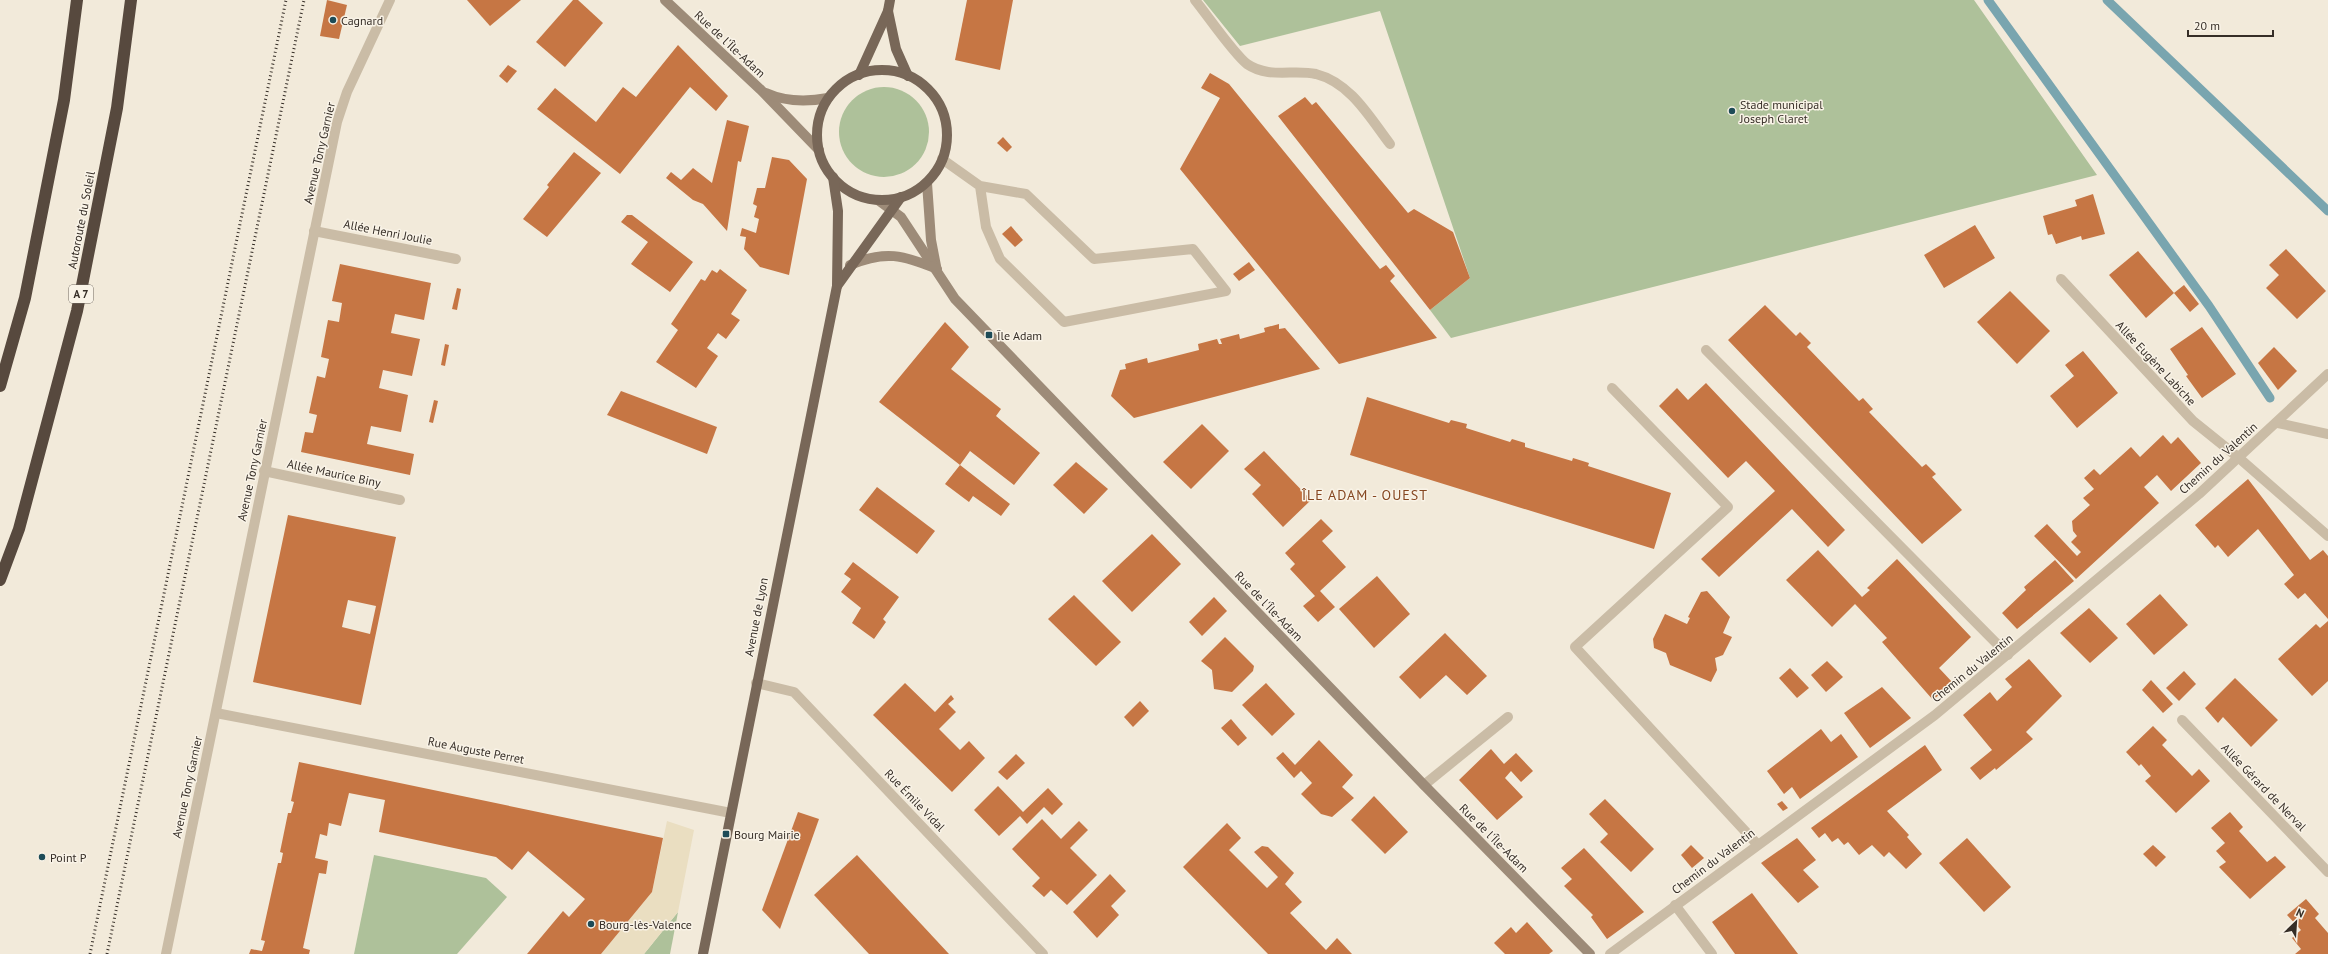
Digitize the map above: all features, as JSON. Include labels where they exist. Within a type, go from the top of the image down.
[{"type":"highway","points":[[0,386],[25,298],[55,146],[64,100],[76,0]]},
{"type":"highway","name":"Autoroute du Soleil","points":[[0,580],[19,529],[77,311],[117,108],[131,0]]},
{"type":"main road","points":[[859,75],[888,10],[890,0]]},
{"type":"main road","points":[[888,10],[896,49],[908,76]]},
{"type":"main road","points":[[875,71],[886,71],[908,76],[930,92],[942,111],[946,127],[946,144],[942,160],[927,182],[915,192],[901,197],[878,200],[864,197],[847,190],[833,178],[824,164],[819,150],[818,122],[828,98],[842,84],[859,75],[875,71]]},
{"type":"main road","points":[[833,178],[838,211],[837,286]]},
{"type":"main road","points":[[837,286],[850,265],[901,197]]},
{"type":"main road","name":"Avenue de Lyon","points":[[703,954],[756,683],[837,286]]},
{"type":"street","name":"Avenue Tony Garnier","points":[[166,954],[264,472],[339,116],[347,92],[390,0]]},
{"type":"street","name":"Rue de l'Île-Adam","points":[[665,0],[761,90],[819,150]]},
{"type":"street","points":[[1195,0],[1247,64],[1270,74],[1316,74],[1333,81],[1350,92],[1390,144]]},
{"type":"street","name":"Rue de l'Île-Adam","points":[[761,90],[775,97],[796,101],[828,98]]},
{"type":"street","points":[[942,160],[980,186],[1026,194],[1094,259],[1193,249],[1226,291],[1064,322],[1000,258],[986,227],[980,186]]},
{"type":"street","name":"Rue de l'Île-Adam","points":[[927,182],[931,240],[937,269]]},
{"type":"street","name":"Rue de l'Île-Adam","points":[[878,200],[892,209],[900,217],[937,269],[955,299],[1424,785],[1590,954]]},
{"type":"street","name":"Allée Henri Joulie","points":[[314,231],[456,259]]},
{"type":"street","points":[[850,265],[869,257],[890,254],[912,259],[937,269]]},
{"type":"street","name":"Allée Eugène Labiche","points":[[2061,279],[2192,422],[2239,458],[2328,536]]},
{"type":"street","points":[[1706,350],[2008,654]]},
{"type":"street","name":"Chemin du Valentin","points":[[1610,954],[1757,844],[1935,715],[2239,458],[2278,423],[2328,374]]},
{"type":"street","points":[[1612,388],[1728,507],[1575,647],[1757,844]]},
{"type":"street","points":[[2278,423],[2328,434]]},
{"type":"street","name":"Allée Maurice Biny","points":[[264,472],[400,500]]},
{"type":"street","name":"Rue Émile Vidal","points":[[756,683],[794,692],[1043,954]]},
{"type":"street","name":"Rue Auguste Perret","points":[[216,713],[731,813]]},
{"type":"street","points":[[1424,785],[1508,717]]},
{"type":"street","name":"Allée Gérard de Nerval","points":[[2182,720],[2328,872]]},
{"type":"street","points":[[1676,905],[1712,954]]},
{"type":"green space","name":"Stade municipal Joseph Claret","points":[[1203,0],[1974,0],[2097,175],[1451,338],[1430,310],[1470,278],[1380,11],[1240,46]]},
{"type":"green space","points":[[884,87],[901,90],[916,100],[926,115],[929,132],[926,149],[916,164],[901,174],[884,177],[867,174],[852,164],[842,149],[839,132],[842,115],[852,100],[867,90]]},
{"type":"green space","points":[[374,855],[486,878],[507,897],[457,954],[354,954]]},
{"type":"green space","points":[[678,912],[670,954],[644,954]]},
{"type":"shaded area","points":[[667,821],[694,830],[678,912],[644,954],[601,954],[652,892]]},
{"type":"building","name":"Cagnard","points":[[327,0],[347,5],[339,39],[320,36]]},
{"type":"building","points":[[467,0],[521,0],[490,26]]},
{"type":"building","points":[[573,0],[578,0],[603,23],[565,67],[536,42]]},
{"type":"building","points":[[967,0],[1013,0],[1000,70],[955,60]]},
{"type":"building","points":[[678,45],[728,96],[716,111],[690,87],[620,174],[537,109],[555,88],[596,122],[623,87],[636,97]]},
{"type":"building","points":[[508,65],[517,71],[507,83],[499,76]]},
{"type":"building","points":[[1210,73],[1229,84],[1380,269],[1386,265],[1395,276],[1390,281],[1437,338],[1339,364],[1180,169],[1220,98],[1201,88]]},
{"type":"building","points":[[1305,97],[1312,105],[1316,102],[1408,213],[1414,209],[1453,232],[1470,278],[1430,310],[1278,116]]},
{"type":"building","points":[[727,120],[749,126],[741,162],[738,161],[727,231],[703,204],[693,200],[666,178],[671,172],[681,180],[693,168],[712,183]]},
{"type":"building","points":[[1003,137],[1012,147],[1007,152],[997,143]]},
{"type":"building","points":[[574,152],[601,173],[547,237],[523,219],[549,187],[547,185]]},
{"type":"building","points":[[772,157],[789,160],[807,179],[789,275],[760,267],[744,249],[746,237],[740,236],[742,228],[756,233],[759,219],[754,217],[757,206],[753,204],[757,188],[765,188]]},
{"type":"building","points":[[2093,194],[2105,234],[2082,240],[2081,236],[2056,244],[2052,234],[2048,235],[2043,216],[2077,206],[2075,200]]},
{"type":"building","points":[[627,215],[632,215],[693,262],[670,292],[631,264],[648,242],[621,222]]},
{"type":"building","points":[[1975,225],[1995,258],[1944,288],[1924,255]]},
{"type":"building","points":[[1011,226],[1023,240],[1015,247],[1002,234]]},
{"type":"building","points":[[2286,249],[2326,291],[2297,319],[2266,288],[2279,275],[2269,265]]},
{"type":"building","points":[[2138,251],[2174,293],[2146,318],[2109,275]]},
{"type":"building","points":[[1249,262],[1255,270],[1239,281],[1233,274]]},
{"type":"building","points":[[340,264],[431,283],[424,320],[395,314],[391,333],[420,339],[412,376],[383,370],[379,388],[408,395],[401,432],[371,426],[367,444],[414,454],[410,475],[301,452],[305,432],[313,433],[317,415],[309,413],[317,376],[325,378],[329,359],[321,357],[328,320],[339,322],[342,303],[332,301]]},
{"type":"building","points":[[720,269],[747,290],[731,314],[740,320],[726,339],[718,333],[707,348],[718,356],[696,388],[656,362],[678,330],[671,324],[701,279],[705,281],[712,270],[717,273]]},
{"type":"building","points":[[2184,285],[2199,304],[2190,312],[2174,293]]},
{"type":"building","points":[[457,288],[461,289],[457,310],[452,309]]},
{"type":"building","points":[[2010,291],[2050,331],[2017,364],[1977,322]]},
{"type":"building","points":[[1765,305],[1796,336],[1800,332],[1811,343],[1807,347],[1859,401],[1863,398],[1873,409],[1869,412],[1922,467],[1926,464],[1936,474],[1932,477],[1962,510],[1922,544],[1728,340]]},
{"type":"building","points":[[945,322],[969,347],[951,369],[1001,409],[996,416],[1040,453],[1014,485],[970,451],[960,465],[879,402]]},
{"type":"building","points":[[1279,324],[1279,329],[1285,328],[1320,369],[1134,418],[1111,396],[1120,370],[1126,369],[1125,364],[1147,358],[1148,363],[1199,350],[1198,344],[1217,339],[1219,344],[1222,344],[1220,339],[1239,334],[1240,339],[1265,332],[1264,328]]},
{"type":"building","points":[[2202,327],[2236,374],[2202,398],[2186,376],[2188,375],[2170,349]]},
{"type":"building","points":[[445,344],[449,345],[445,366],[441,365]]},
{"type":"building","points":[[2274,347],[2297,371],[2278,390],[2258,363]]},
{"type":"building","points":[[2083,351],[2118,393],[2077,428],[2050,396],[2074,376],[2065,365]]},
{"type":"building","points":[[1706,383],[1845,530],[1828,547],[1792,509],[1719,577],[1701,559],[1775,491],[1746,461],[1728,478],[1659,406],[1677,388],[1688,400]]},
{"type":"building","points":[[621,391],[717,427],[707,454],[607,415]]},
{"type":"building","points":[[1367,397],[1449,423],[1451,420],[1467,424],[1466,428],[1510,442],[1512,439],[1525,443],[1525,447],[1572,461],[1573,458],[1589,463],[1588,466],[1671,493],[1654,549],[1350,455]]},
{"type":"building","points":[[434,400],[438,401],[433,423],[429,422]]},
{"type":"building","points":[[1202,424],[1229,451],[1191,489],[1163,462]]},
{"type":"building","points":[[2163,435],[2171,444],[2178,437],[2201,463],[2171,491],[2157,475],[2144,487],[2159,503],[2076,579],[2034,536],[2047,524],[2077,556],[2081,552],[2071,542],[2077,536],[2073,531],[2072,521],[2090,505],[2083,498],[2094,489],[2084,478],[2094,469],[2100,475],[2131,447],[2140,457]]},
{"type":"building","points":[[1264,451],[1311,500],[1283,527],[1252,494],[1261,485],[1244,469]]},
{"type":"building","points":[[1076,462],[1108,489],[1084,514],[1053,485]]},
{"type":"building","points":[[960,465],[1010,504],[1001,516],[973,496],[969,502],[945,484]]},
{"type":"building","points":[[2248,479],[2310,560],[2323,550],[2328,556],[2328,619],[2305,593],[2298,599],[2284,584],[2294,575],[2258,529],[2228,557],[2218,545],[2215,548],[2195,525]]},
{"type":"building","points":[[877,487],[935,531],[917,554],[859,510]]},
{"type":"building","points":[[288,515],[396,537],[361,705],[253,682]],"holes":[[[348,600],[376,606],[370,634],[342,627]]]},
{"type":"building","points":[[1321,519],[1333,531],[1322,541],[1346,567],[1320,591],[1335,607],[1318,622],[1303,606],[1315,596],[1290,569],[1295,564],[1285,553]]},
{"type":"building","points":[[1152,534],[1181,564],[1132,612],[1102,581]]},
{"type":"building","points":[[1818,550],[1862,597],[1870,590],[1867,588],[1897,559],[1971,637],[1939,668],[1953,683],[1933,700],[1882,642],[1887,638],[1855,604],[1832,627],[1786,580]]},
{"type":"building","points":[[2055,560],[2074,581],[2017,629],[2002,613],[2026,590],[2024,587]]},
{"type":"building","points":[[853,562],[899,597],[883,619],[886,622],[874,639],[852,623],[861,608],[841,592],[851,579],[844,574]]},
{"type":"building","points":[[1377,576],[1410,614],[1374,648],[1339,609]]},
{"type":"building","points":[[1707,591],[1730,617],[1723,633],[1732,637],[1723,655],[1715,658],[1717,670],[1711,682],[1670,665],[1666,653],[1654,648],[1653,639],[1665,614],[1687,624],[1690,618],[1688,617],[1701,592]]},
{"type":"building","points":[[2160,594],[2188,625],[2154,655],[2126,624]]},
{"type":"building","points":[[1074,595],[1121,642],[1096,666],[1048,619]]},
{"type":"building","points":[[1214,597],[1227,611],[1202,636],[1189,622]]},
{"type":"building","points":[[2089,608],[2118,638],[2090,663],[2060,633]]},
{"type":"building","points":[[2328,621],[2328,681],[2312,696],[2278,659],[2316,624],[2320,628]]},
{"type":"building","points":[[1445,633],[1487,676],[1467,695],[1446,675],[1420,699],[1399,677]]},
{"type":"building","points":[[1225,637],[1254,666],[1253,671],[1232,692],[1214,689],[1212,670],[1201,661]]},
{"type":"building","points":[[2029,659],[2062,696],[2026,732],[2033,739],[1996,770],[1995,768],[1980,780],[1970,768],[1992,750],[1963,715],[1990,692],[1997,701],[2012,687],[2005,679]]},
{"type":"building","points":[[1827,661],[1843,677],[1826,692],[1811,675]]},
{"type":"building","points":[[1790,668],[1809,688],[1797,698],[1779,678]]},
{"type":"building","points":[[2184,671],[2196,684],[2179,701],[2166,688]]},
{"type":"building","points":[[2235,678],[2278,720],[2251,747],[2223,717],[2218,723],[2205,708]]},
{"type":"building","points":[[2151,680],[2173,704],[2163,713],[2142,690]]},
{"type":"building","points":[[905,683],[935,712],[951,695],[954,699],[948,704],[956,712],[939,729],[960,750],[969,741],[985,758],[952,792],[873,715]]},
{"type":"building","points":[[1266,683],[1295,714],[1272,736],[1242,705]]},
{"type":"building","points":[[1882,687],[1911,718],[1870,748],[1844,713]]},
{"type":"building","points":[[1140,701],[1149,711],[1133,727],[1124,717]]},
{"type":"building","points":[[1231,719],[1247,738],[1238,746],[1221,728]]},
{"type":"building","points":[[2153,726],[2167,740],[2162,745],[2192,776],[2199,769],[2210,781],[2176,813],[2145,781],[2151,776],[2141,764],[2139,766],[2126,752]]},
{"type":"building","points":[[1821,729],[1831,742],[1841,734],[1858,757],[1800,799],[1792,787],[1784,794],[1767,771]]},
{"type":"building","points":[[1319,740],[1353,775],[1342,787],[1354,798],[1332,817],[1321,814],[1301,794],[1312,783],[1301,771],[1294,778],[1276,758],[1283,752],[1295,765]]},
{"type":"building","points":[[1925,745],[1942,770],[1887,811],[1909,835],[1907,837],[1922,854],[1906,869],[1889,852],[1884,857],[1872,845],[1859,855],[1848,842],[1844,845],[1838,838],[1832,842],[1825,833],[1819,838],[1811,828]]},
{"type":"building","points":[[1491,749],[1504,764],[1516,753],[1533,771],[1521,782],[1511,771],[1505,778],[1523,797],[1497,820],[1459,780]]},
{"type":"building","points":[[1016,754],[1025,763],[1007,780],[998,772]]},
{"type":"building","points":[[299,762],[663,838],[652,892],[601,954],[527,954],[563,911],[569,917],[585,899],[528,851],[512,870],[496,857],[379,832],[385,800],[349,793],[341,826],[329,823],[327,836],[320,834],[315,858],[328,861],[326,874],[319,873],[303,948],[310,950],[309,954],[249,954],[251,949],[262,951],[265,941],[261,940],[278,863],[281,863],[283,853],[280,852],[288,813],[291,813],[294,802],[291,801]]},
{"type":"building","points":[[998,786],[1023,812],[1048,788],[1063,804],[1052,815],[1044,807],[1027,824],[1020,816],[999,836],[974,810]]},
{"type":"building","points":[[1374,796],[1408,832],[1385,854],[1351,820]]},
{"type":"building","points":[[1605,799],[1654,849],[1631,872],[1600,842],[1608,834],[1589,814]]},
{"type":"building","points":[[1782,801],[1788,808],[1783,811],[1777,804]]},
{"type":"building","points":[[798,812],[819,819],[780,929],[762,910]]},
{"type":"building","points":[[2230,812],[2243,827],[2239,831],[2267,862],[2275,856],[2286,867],[2250,899],[2219,867],[2226,862],[2216,851],[2225,843],[2211,828]]},
{"type":"building","points":[[1042,819],[1061,839],[1079,821],[1088,830],[1070,848],[1097,875],[1067,905],[1051,890],[1044,897],[1032,886],[1040,878],[1012,849]]},
{"type":"building","points":[[1227,823],[1241,838],[1229,850],[1267,888],[1278,877],[1254,852],[1262,846],[1268,847],[1294,873],[1285,884],[1302,902],[1290,913],[1326,950],[1337,938],[1352,954],[1268,954],[1183,867]]},
{"type":"building","points":[[1797,838],[1816,860],[1803,870],[1819,887],[1798,903],[1761,863]]},
{"type":"building","points":[[1967,838],[2011,887],[1984,912],[1939,863]]},
{"type":"building","points":[[1691,845],[1704,858],[1692,868],[1681,855]]},
{"type":"building","points":[[2153,845],[2166,857],[2156,867],[2143,854]]},
{"type":"building","points":[[1584,848],[1644,912],[1607,939],[1591,917],[1593,915],[1564,886],[1572,879],[1561,868]]},
{"type":"building","points":[[857,855],[949,954],[869,954],[814,895]]},
{"type":"building","points":[[1110,874],[1126,891],[1111,906],[1119,915],[1097,938],[1073,912]]},
{"type":"building","points":[[1752,893],[1798,954],[1735,954],[1712,922]]},
{"type":"building","points":[[2306,899],[2319,914],[2315,918],[2328,933],[2328,954],[2295,954],[2301,949],[2292,938],[2301,930],[2287,915]]},
{"type":"building","points":[[1527,922],[1553,951],[1549,954],[1505,954],[1494,943],[1511,927],[1516,933]]},
{"type":"waterway","points":[[1988,0],[2209,306],[2270,398]]},
{"type":"waterway","points":[[2107,0],[2328,211]]},
{"type":"railway","points":[[90,954],[286,0]]},
{"type":"railway","points":[[107,954],[304,0]]},
{"type":"place","name":"Cagnard","points":[[333,20]]},
{"type":"place","name":"Stade municipal Joseph Claret","points":[[1732,111]]},
{"type":"place","name":"Île Adam","points":[[989,335]]},
{"type":"place","name":"Bourg Mairie","points":[[726,834]]},
{"type":"place","name":"Point P","points":[[42,857]]},
{"type":"place","name":"Bourg-lès-Valence","points":[[591,924]]},
{"type":"district","name":"ÎLE ADAM - OUEST","points":[[1365,495]]}]
